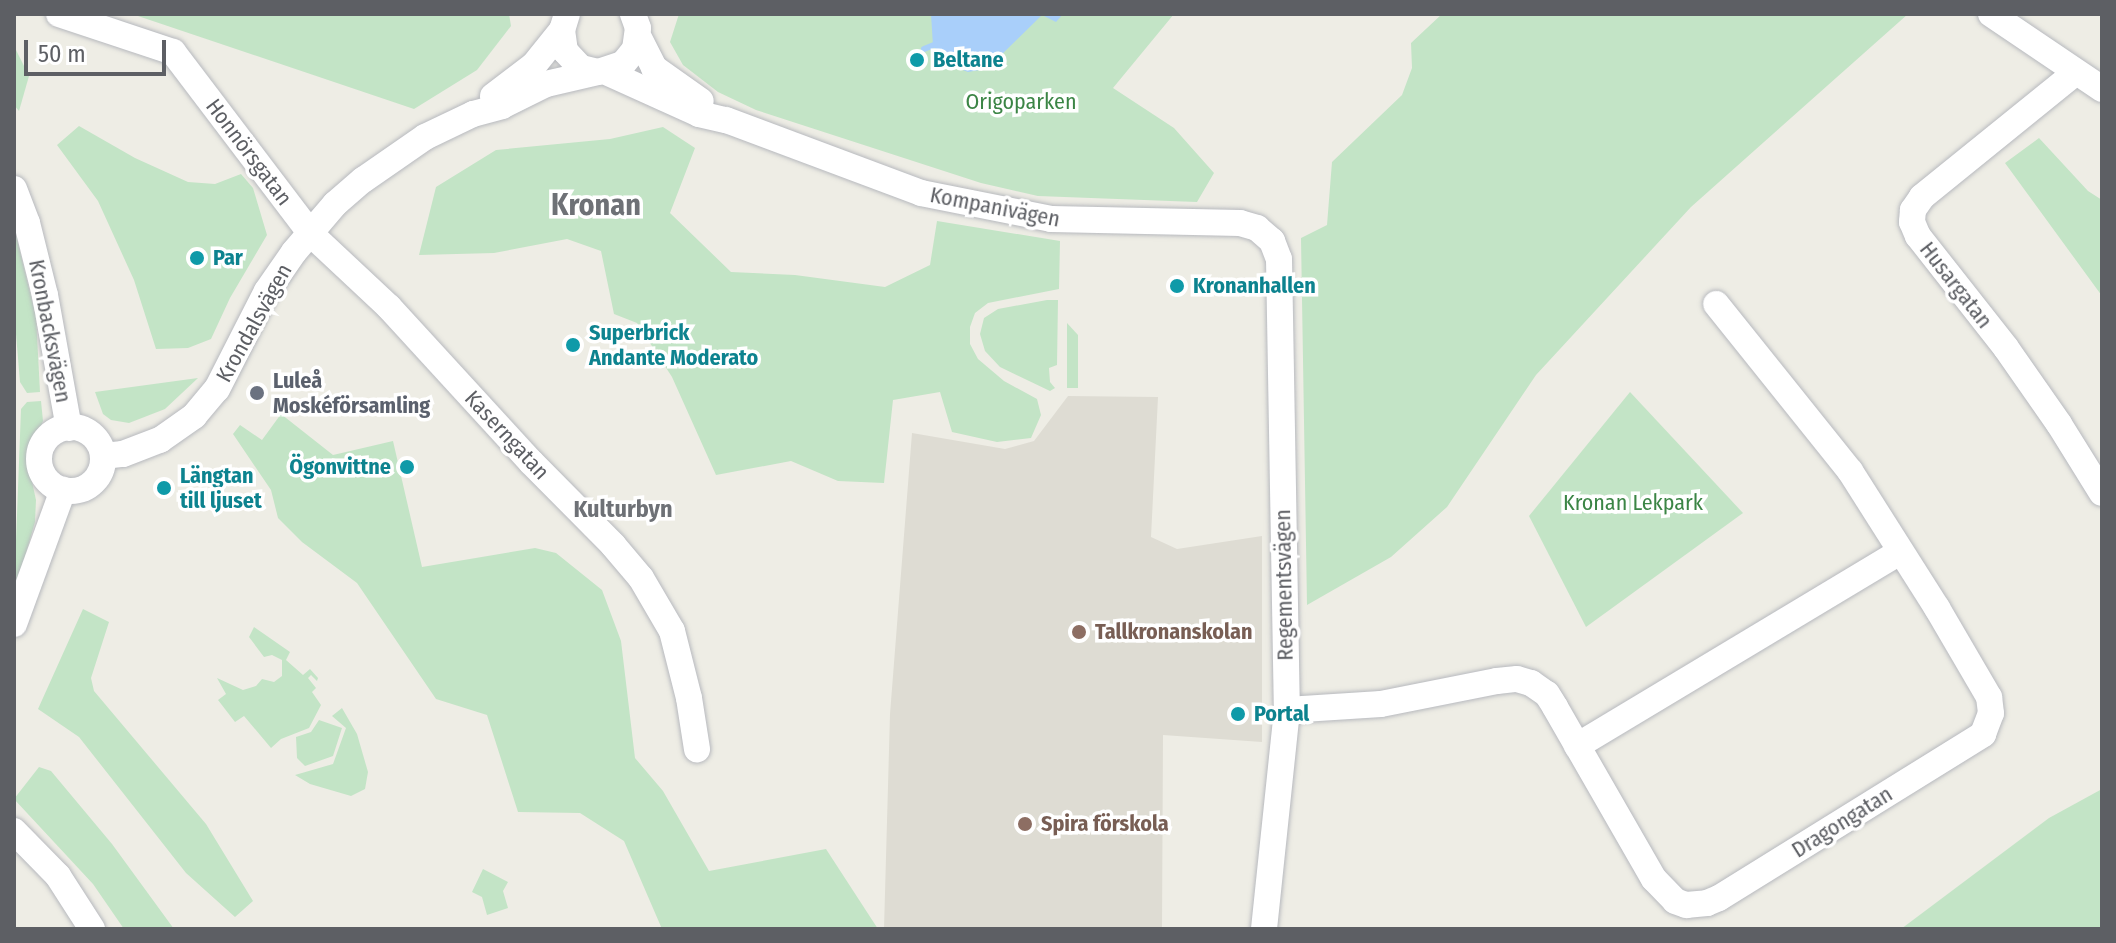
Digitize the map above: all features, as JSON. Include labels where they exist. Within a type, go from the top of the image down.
[{"type":"street","name":"Honnörsgatan","points":[[59,14],[173,52],[310,232]]},
{"type":"street","points":[[1991,14],[2102,89]]},
{"type":"street","name":"Krondalsvägen","points":[[103,456],[123,454],[160,440],[202,408],[227,372],[267,291],[310,232],[335,204],[393,157],[473,114],[534,65],[563,21]]},
{"type":"street","name":"Kompanivägen","points":[[563,21],[569,57],[581,68],[602,72],[699,114],[726,120],[893,184],[958,202],[1062,220],[1240,223],[1257,228],[1272,241]]},
{"type":"street","points":[[602,72],[628,60],[639,23]]},
{"type":"street","name":"Kompanivägen","points":[[639,23],[647,58],[662,75],[726,120]]},
{"type":"street","name":"Krondalsvägen","points":[[473,114],[502,106],[546,84],[602,72]]},
{"type":"street","name":"Husargatan","points":[[2075,73],[1922,197],[1913,210],[1912,222],[1918,236],[2006,348],[2102,493]]},
{"type":"street","name":"Kronbacksvägen","points":[[14,189],[27,223],[45,295],[69,428]]},
{"type":"street","name":"Kaserngatan","points":[[310,232],[389,307],[641,578],[659,604],[679,652],[697,749]]},
{"type":"street","name":"Regementsvägen","points":[[1264,929],[1287,710],[1279,259],[1272,241]]},
{"type":"street","name":"Dragongatan","points":[[1287,710],[1381,704],[1517,679],[1531,683],[1547,694],[1663,891],[1686,905],[1707,903],[1719,898],[1983,734],[1988,725],[1989,697],[1850,471],[1716,304]]},
{"type":"street","points":[[69,428],[91,435],[103,456],[103,467],[93,482],[78,491],[63,490],[44,476],[39,459],[47,437],[69,428]]},
{"type":"street","points":[[14,624],[63,490]]},
{"type":"street","points":[[1577,746],[1900,552]]},
{"type":"street","points":[[14,831],[58,876],[92,929]]},
{"type":"shaded area","name":"Tallkronanskolan","points":[[1068,396],[1158,397],[1151,537],[1177,549],[1262,536],[1262,742],[1163,735],[1162,929],[884,929],[890,714],[912,433],[1005,449],[1034,441]]},
{"type":"green space","points":[[132,14],[509,14],[511,26],[477,70],[414,109]]},
{"type":"green space","name":"Origoparken","points":[[679,14],[1174,14],[1113,88],[1174,128],[1214,173],[1197,202],[1038,196],[981,183],[756,110],[718,92],[683,65],[670,42]]},
{"type":"green space","points":[[1442,14],[1908,14],[1691,207],[1536,375],[1447,507],[1391,557],[1307,605],[1301,238],[1327,225],[1332,162],[1402,95],[1412,68],[1411,43]]},
{"type":"green space","points":[[14,46],[29,76],[19,111],[14,105]]},
{"type":"green space","points":[[79,126],[135,158],[188,182],[215,184],[241,174],[253,188],[267,235],[230,298],[211,339],[188,348],[156,349],[134,280],[98,201],[57,145]]},
{"type":"green space","points":[[663,127],[695,148],[670,213],[731,272],[795,275],[885,287],[930,265],[937,221],[1060,241],[1059,289],[988,303],[975,313],[970,327],[970,344],[978,359],[1004,381],[1037,399],[1041,415],[1031,438],[997,442],[952,432],[940,392],[893,400],[884,483],[838,481],[791,461],[716,475],[672,377],[637,323],[614,314],[601,251],[567,239],[494,253],[419,255],[436,187],[496,150],[610,139]]},
{"type":"green space","points":[[2039,138],[2088,191],[2102,200],[2102,296],[2005,163]]},
{"type":"green space","points":[[14,227],[36,317],[40,392],[27,393],[20,382],[14,310]]},
{"type":"green space","points":[[1058,300],[1057,365],[1049,368],[1050,382],[1055,388],[1050,391],[1000,367],[985,351],[980,334],[984,318],[998,309]]},
{"type":"green space","points":[[1067,323],[1078,335],[1078,388],[1067,388]]},
{"type":"green space","points":[[198,378],[165,409],[129,423],[111,420],[103,414],[95,392]]},
{"type":"green space","name":"Kronan Lekpark","points":[[1630,392],[1743,513],[1586,627],[1529,516]]},
{"type":"green space","points":[[41,401],[43,421],[33,444],[29,468],[36,500],[35,522],[14,594],[21,409],[27,402]]},
{"type":"green space","points":[[281,414],[333,455],[393,441],[422,567],[535,548],[556,553],[602,590],[621,641],[635,758],[663,791],[709,871],[826,849],[878,929],[662,929],[624,841],[580,813],[518,812],[487,715],[436,699],[357,583],[302,542],[278,518],[271,490],[233,434],[240,425],[262,440]]},
{"type":"green space","points":[[83,609],[109,622],[91,678],[94,691],[206,824],[253,901],[235,917],[186,873],[79,737],[38,709]]},
{"type":"green space","points":[[254,627],[290,652],[286,660],[303,675],[310,669],[318,678],[317,681],[311,675],[308,678],[316,688],[312,692],[321,705],[309,728],[281,739],[271,748],[244,716],[235,722],[218,700],[226,694],[217,678],[243,690],[256,686],[262,679],[274,682],[282,676],[282,660],[272,655],[264,657],[249,637]]},
{"type":"green space","points":[[342,708],[357,734],[368,772],[365,789],[351,796],[310,784],[295,775],[333,764],[346,728],[332,716]]},
{"type":"green space","points":[[319,720],[342,728],[333,756],[305,766],[297,758],[296,737],[311,732]]},
{"type":"green space","points":[[39,767],[51,771],[112,844],[174,929],[124,929],[93,884],[14,799]]},
{"type":"green space","points":[[2102,789],[2102,929],[1901,929],[2049,818]]},
{"type":"green space","points":[[483,869],[508,882],[503,891],[508,908],[487,915],[482,897],[472,892]]},
{"type":"water","points":[[931,14],[1063,14],[1056,22],[1042,15],[996,60],[999,64],[996,67],[968,72],[953,66],[933,46]]},
{"type":"waterway","points":[[924,49],[939,43]]},
{"type":"place","name":"Beltane","points":[[917,60]]},
{"type":"place","name":"Par","points":[[197,258]]},
{"type":"place","name":"Kronanhallen","points":[[1177,286]]},
{"type":"place","name":"Superbrick Andante Moderato","points":[[573,345]]},
{"type":"place","name":"Luleå Moskéförsamling","points":[[257,393]]},
{"type":"place","name":"Ögonvittne","points":[[407,467]]},
{"type":"place","name":"Längtan till ljuset","points":[[164,488]]},
{"type":"place","name":"Tallkronanskolan","points":[[1079,632]]},
{"type":"place","name":"Portal","points":[[1238,714]]},
{"type":"place","name":"Spira förskola","points":[[1025,824]]},
{"type":"district","name":"Kronan","points":[[596,205]]},
{"type":"district","name":"Kulturbyn","points":[[623,510]]}]
